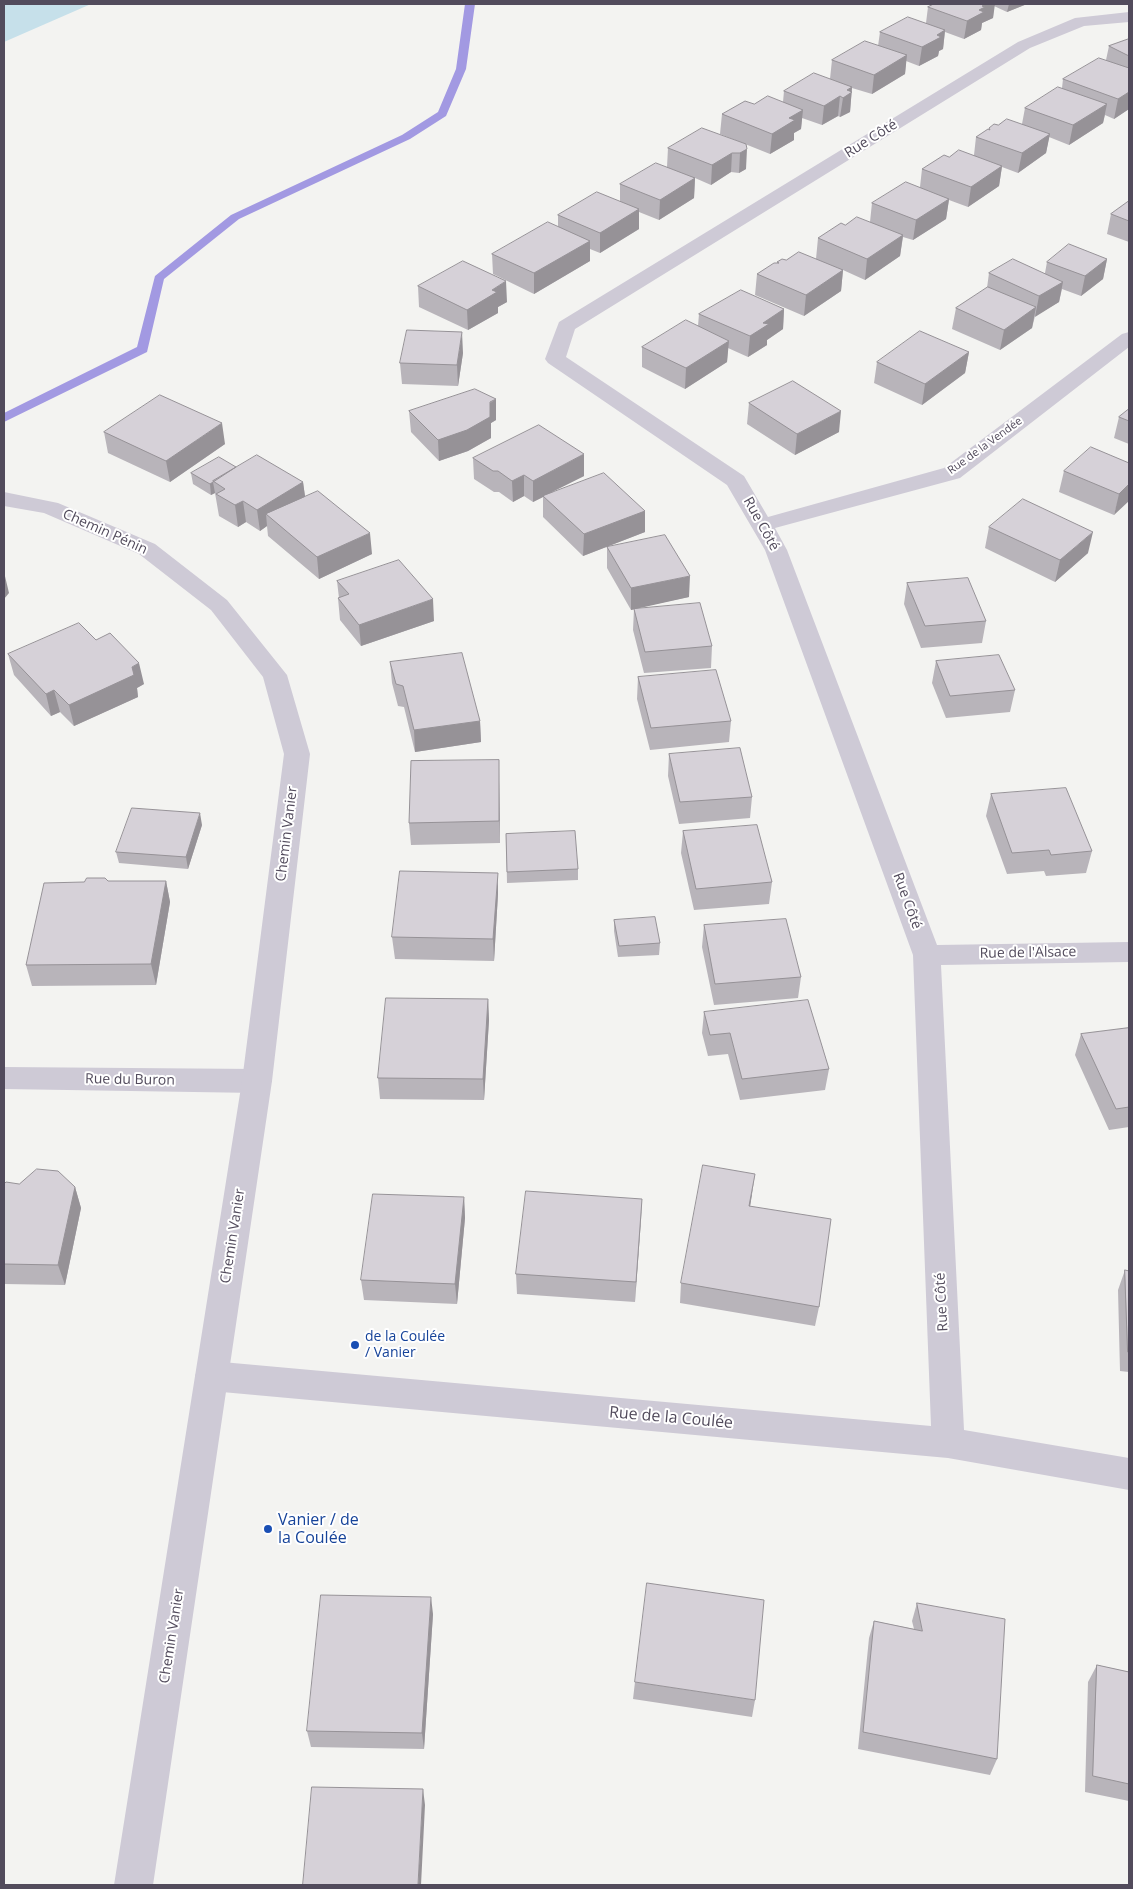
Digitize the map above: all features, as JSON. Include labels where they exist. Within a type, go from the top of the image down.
[{"type":"street","name":"Rue Côté","points":[[948,1443],[927,955],[776,550],[736,481],[556,359],[566,326],[1024,45],[1081,21],[1129,17]]},
{"type":"street","name":"Rue de la Vendée","points":[[762,526],[952,473],[1129,338]]},
{"type":"street","name":"Chemin Pénin","points":[[4,499],[50,508],[147,549],[219,605]]},
{"type":"street","name":"Chemin Vanier","points":[[134,1885],[256,1081],[297,754],[275,675],[219,605]]},
{"type":"street","name":"Rue de l'Alsace","points":[[927,955],[1129,952]]},
{"type":"street","name":"Rue du Buron","points":[[4,1078],[256,1081]]},
{"type":"street","name":"Rue de la Coulée","points":[[211,1376],[948,1443],[1129,1474]]},
{"type":"shaded area","points":[[4,4],[91,4],[4,42]]},
{"type":"building","points":[[934,4],[987,4],[979,10],[984,12],[967,21],[928,7]]},
{"type":"building","points":[[908,17],[945,30],[937,35],[941,37],[922,47],[880,32]]},
{"type":"building","points":[[1129,39],[1129,56],[1109,46]]},
{"type":"building","points":[[865,41],[907,55],[874,75],[832,60]]},
{"type":"building","points":[[1099,58],[1129,68],[1129,92],[1118,99],[1063,79]]},
{"type":"building","points":[[814,73],[852,87],[847,90],[852,92],[843,98],[840,96],[824,106],[784,91]]},
{"type":"building","points":[[1058,87],[1107,104],[1073,125],[1025,108]]},
{"type":"building","points":[[768,96],[803,110],[789,118],[795,120],[772,134],[722,114],[745,101],[754,104]]},
{"type":"building","points":[[1007,119],[1050,134],[1022,153],[976,137],[988,129],[990,130],[989,128],[994,124],[998,125]]},
{"type":"building","points":[[702,128],[746,144],[747,149],[740,153],[732,153],[712,165],[668,148]]},
{"type":"building","points":[[959,150],[1002,166],[971,187],[922,169],[944,155],[949,157]]},
{"type":"building","points":[[656,163],[695,178],[660,200],[620,184]]},
{"type":"building","points":[[906,182],[949,199],[916,220],[872,203]]},
{"type":"building","points":[[597,192],[639,209],[600,233],[558,215]]},
{"type":"building","points":[[1129,201],[1129,221],[1111,214]]},
{"type":"building","points":[[857,217],[903,235],[867,259],[818,238],[841,223],[845,225]]},
{"type":"building","points":[[548,222],[590,241],[534,273],[492,254]]},
{"type":"building","points":[[1069,244],[1107,259],[1085,276],[1047,262]]},
{"type":"building","points":[[799,252],[843,270],[806,295],[757,274],[774,263],[779,263],[777,262],[782,259],[786,260]]},
{"type":"building","points":[[1013,259],[1063,282],[1039,296],[989,273]]},
{"type":"building","points":[[463,261],[506,281],[492,290],[497,292],[467,310],[418,286]]},
{"type":"building","points":[[988,287],[1036,307],[1004,330],[956,308]]},
{"type":"building","points":[[741,290],[784,309],[763,323],[769,324],[750,336],[699,314]]},
{"type":"building","points":[[686,320],[729,341],[686,368],[642,347]]},
{"type":"building","points":[[407,330],[462,332],[457,365],[400,363]]},
{"type":"building","points":[[920,331],[969,352],[925,384],[877,362]]},
{"type":"building","points":[[793,381],[841,411],[797,434],[749,403]]},
{"type":"building","points":[[475,389],[496,399],[490,402],[490,417],[467,430],[438,440],[409,411]]},
{"type":"building","points":[[160,395],[222,423],[166,461],[104,432]]},
{"type":"building","points":[[1129,409],[1129,421],[1119,417]]},
{"type":"building","points":[[539,425],[584,454],[533,481],[524,475],[512,481],[498,471],[493,471],[473,458]]},
{"type":"building","points":[[1091,447],[1129,463],[1129,484],[1119,494],[1064,471]]},
{"type":"building","points":[[257,455],[303,482],[257,510],[243,501],[235,505],[216,494],[225,489],[213,481]]},
{"type":"building","points":[[219,457],[236,467],[210,484],[191,473]]},
{"type":"building","points":[[604,473],[645,511],[584,534],[543,496]]},
{"type":"building","points":[[318,491],[370,533],[317,557],[266,514]]},
{"type":"building","points":[[1023,499],[1093,532],[1060,560],[989,527]]},
{"type":"building","points":[[665,535],[690,576],[631,588],[607,547]]},
{"type":"building","points":[[399,560],[433,599],[359,625],[338,598],[349,594],[337,581]]},
{"type":"building","points":[[968,578],[986,621],[925,626],[907,583]]},
{"type":"building","points":[[700,603],[712,646],[645,652],[634,609]]},
{"type":"building","points":[[79,623],[96,640],[110,633],[139,663],[132,667],[134,675],[69,705],[54,690],[46,694],[8,654]]},
{"type":"building","points":[[462,653],[480,721],[414,730],[403,686],[396,684],[390,662]]},
{"type":"building","points":[[999,655],[1015,690],[950,696],[936,661]]},
{"type":"building","points":[[716,670],[731,721],[651,728],[638,677]]},
{"type":"building","points":[[740,748],[752,797],[680,802],[669,754]]},
{"type":"building","points":[[499,760],[499,821],[409,823],[411,761]]},
{"type":"building","points":[[1066,788],[1092,851],[1051,855],[1049,850],[1012,853],[991,794]]},
{"type":"building","points":[[132,808],[200,813],[186,857],[116,852]]},
{"type":"building","points":[[757,825],[772,882],[696,889],[683,831]]},
{"type":"building","points":[[575,831],[578,869],[507,872],[506,834]]},
{"type":"building","points":[[400,871],[498,873],[493,939],[392,937]]},
{"type":"building","points":[[87,878],[105,878],[108,881],[166,881],[151,964],[26,965],[44,883],[84,882]]},
{"type":"building","points":[[655,917],[660,943],[619,946],[614,920]]},
{"type":"building","points":[[786,919],[801,977],[715,984],[704,925]]},
{"type":"building","points":[[386,998],[488,999],[483,1079],[378,1078]]},
{"type":"building","points":[[808,1000],[829,1069],[742,1079],[730,1033],[710,1035],[704,1012]]},
{"type":"building","points":[[1129,1028],[1129,1107],[1116,1109],[1081,1034]]},
{"type":"building","points":[[703,1165],[755,1174],[749,1206],[831,1219],[819,1307],[681,1283]]},
{"type":"building","points":[[37,1169],[58,1171],[75,1187],[58,1265],[4,1264],[4,1184],[6,1182],[19,1184]]},
{"type":"building","points":[[526,1191],[642,1199],[636,1282],[516,1274]]},
{"type":"building","points":[[373,1194],[464,1197],[455,1284],[361,1280]]},
{"type":"building","points":[[1125,1270],[1129,1271],[1129,1352],[1128,1352]]},
{"type":"building","points":[[647,1583],[764,1600],[755,1700],[635,1682]]},
{"type":"building","points":[[321,1595],[431,1597],[422,1733],[307,1731]]},
{"type":"building","points":[[917,1603],[1005,1619],[997,1759],[863,1732],[874,1621],[922,1631]]},
{"type":"building","points":[[1097,1665],[1129,1672],[1129,1784],[1093,1776]]},
{"type":"building","points":[[312,1787],[423,1789],[418,1885],[303,1885]]},
{"type":"waterway","points":[[4,418],[143,349],[159,278],[235,217],[406,137],[442,114],[461,69],[470,4]]},
{"type":"place","name":"de la Coulée / Vanier","points":[[355,1345]]},
{"type":"place","name":"Vanier / de la Coulée","points":[[268,1529]]}]
